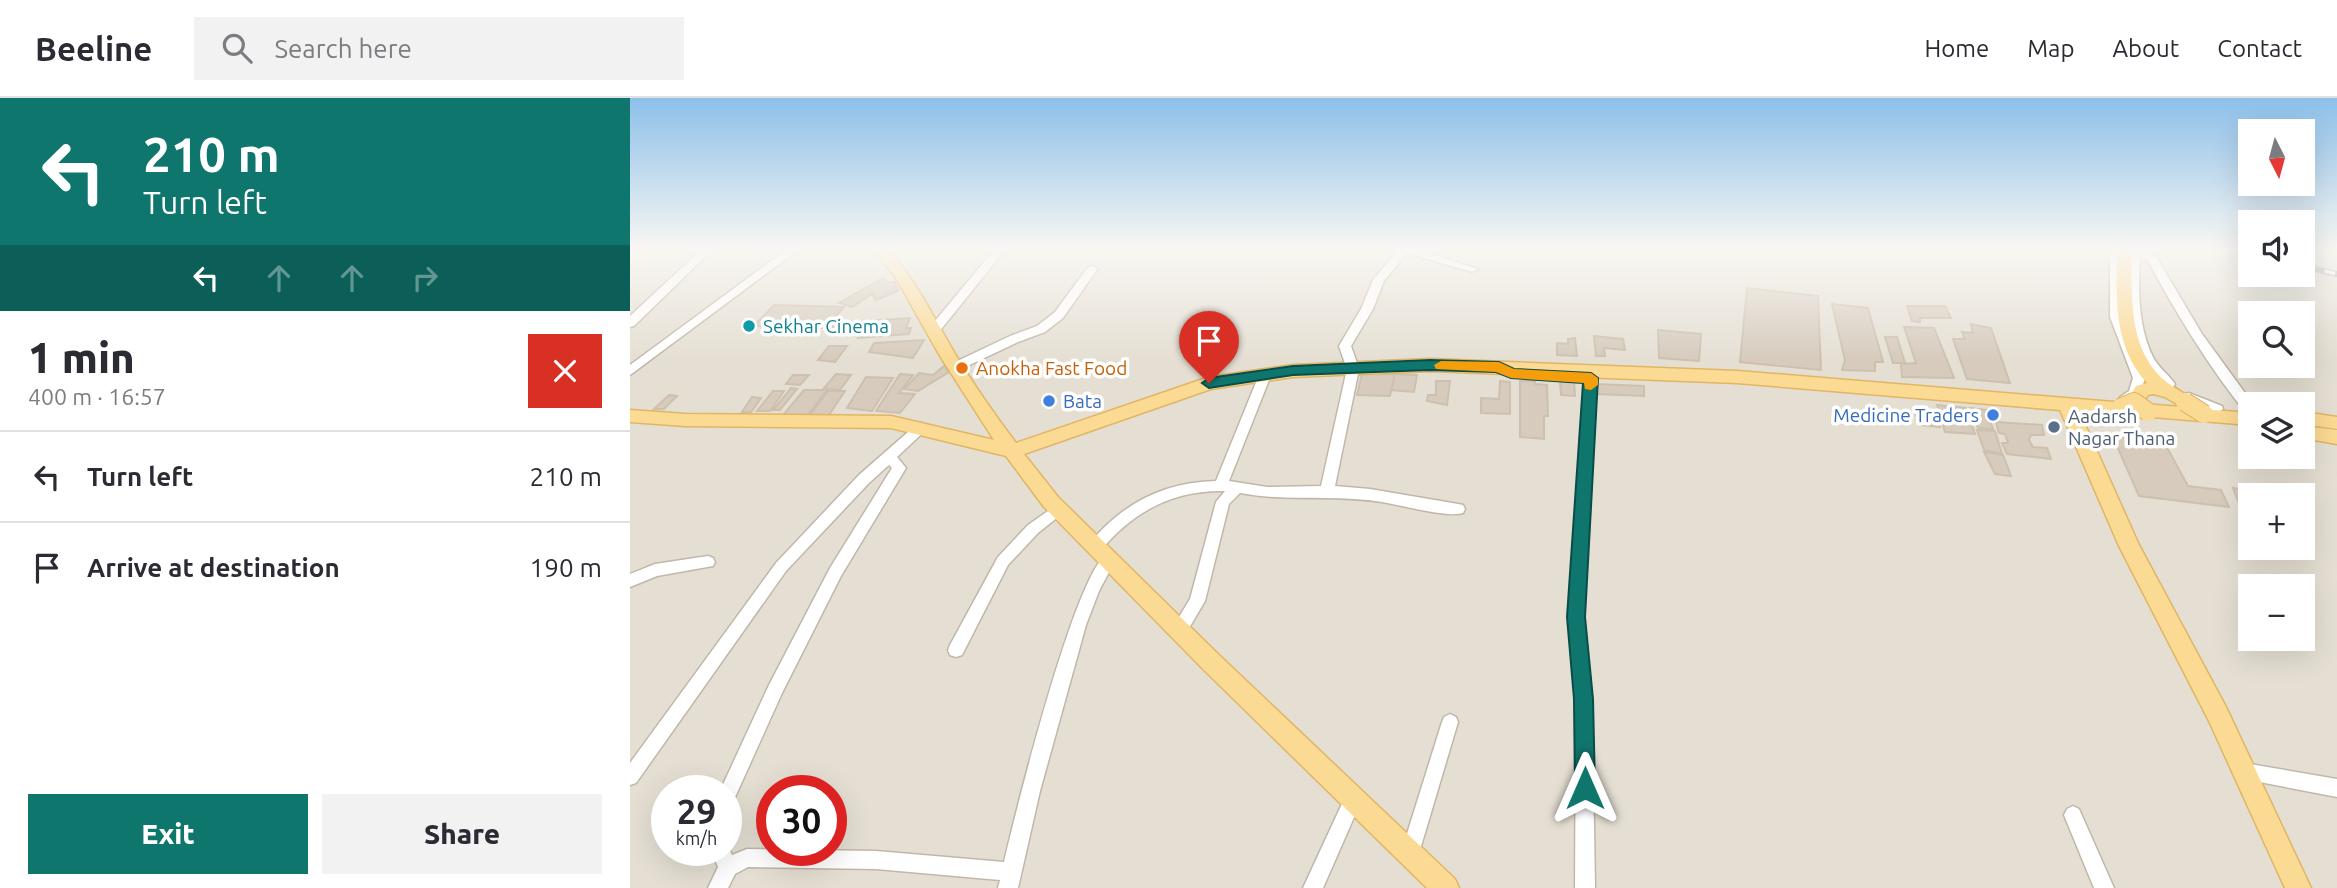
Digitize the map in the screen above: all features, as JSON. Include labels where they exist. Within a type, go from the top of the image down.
[{"type":"main road","points":[[910,287],[987,418],[1058,509],[1444,887]]},
{"type":"main road","points":[[2129,287],[2126,321],[2137,354],[2134,398]]},
{"type":"main road","points":[[630,416],[685,420],[891,422],[1012,451],[1209,383],[1293,371],[1430,365],[1737,377],[2134,398],[2238,416]]},
{"type":"main road","points":[[1499,367],[1511,373],[1733,382],[2238,425]]},
{"type":"main road","points":[[2134,398],[2160,389],[2193,407]]},
{"type":"main road","points":[[2134,398],[2193,407],[2238,409]]},
{"type":"main road","points":[[2069,409],[2129,546],[2218,714],[2298,888]]},
{"type":"main road","points":[[2315,420],[2337,423]]},
{"type":"main road","points":[[2315,427],[2337,430]]},
{"type":"main road","points":[[2315,434],[2337,437]]},
{"type":"street","points":[[630,323],[668,287]]},
{"type":"street","points":[[630,371],[743,287]]},
{"type":"street","points":[[934,330],[970,287]]},
{"type":"street","points":[[955,367],[1041,329],[1059,315],[1079,287]]},
{"type":"street","points":[[1327,491],[1353,369],[1345,346],[1367,309],[1376,287]]},
{"type":"street","points":[[2116,287],[2116,317],[2139,378],[2134,398]]},
{"type":"street","points":[[2134,287],[2135,320],[2158,377],[2185,395],[2193,407]]},
{"type":"street","points":[[2167,287],[2183,316],[2238,396]]},
{"type":"street","points":[[1221,486],[1225,470],[1258,400],[1265,375]]},
{"type":"street","points":[[1585,888],[1584,699],[1576,617],[1591,378]]},
{"type":"street","points":[[630,777],[781,567],[864,479],[921,428]]},
{"type":"street","points":[[736,775],[775,690],[835,572],[899,468],[889,456]]},
{"type":"street","points":[[742,858],[876,860],[1009,880],[1018,832],[1109,528],[1129,511],[1152,499],[1185,489],[1221,486],[1264,492],[1358,493],[1458,509]]},
{"type":"street","points":[[1179,630],[1197,601],[1223,502],[1238,487]]},
{"type":"street","points":[[956,650],[1003,561],[1032,529],[1058,509]]},
{"type":"street","points":[[630,581],[654,570],[708,562]]},
{"type":"street","points":[[1409,853],[1450,722]]},
{"type":"street","points":[[2244,771],[2337,788]]},
{"type":"street","points":[[1312,888],[1353,799]]},
{"type":"street","points":[[2073,815],[2104,888]]},
{"type":"street","points":[[718,888],[723,866]]},
{"type":"shaded area","points":[[630,287],[2337,287],[2337,888],[630,888]]},
{"type":"building","points":[[867,287],[897,287],[898,291],[876,300],[872,294],[852,307],[839,303]]},
{"type":"building","points":[[1747,288],[1818,296],[1821,370],[1740,362]]},
{"type":"building","points":[[1832,304],[1868,308],[1883,362],[1875,362],[1875,371],[1842,370],[1845,360]]},
{"type":"building","points":[[774,305],[844,307],[826,328],[754,326]]},
{"type":"building","points":[[1907,306],[1945,306],[1951,318],[1920,318],[1920,322],[1912,321]]},
{"type":"building","points":[[910,318],[906,328],[911,328],[909,334],[858,338],[860,332],[828,334],[835,323]]},
{"type":"building","points":[[1971,324],[1991,328],[2010,383],[1967,379],[1953,339],[1965,339],[1962,332],[1973,333]]},
{"type":"building","points":[[1904,327],[1934,328],[1954,378],[1902,377],[1901,364],[1916,363]]},
{"type":"building","points":[[1658,330],[1701,334],[1699,361],[1659,358]]},
{"type":"building","points":[[1594,336],[1623,339],[1625,350],[1604,348],[1605,356],[1596,356]]},
{"type":"building","points":[[1885,337],[1897,337],[1905,363],[1893,363]]},
{"type":"building","points":[[1575,338],[1577,356],[1557,355],[1557,343],[1568,344],[1568,339]]},
{"type":"building","points":[[924,340],[913,358],[869,352],[874,343]]},
{"type":"building","points":[[829,346],[847,346],[835,362],[818,360]]},
{"type":"building","points":[[944,366],[949,372],[918,391],[904,389],[919,373],[933,375]]},
{"type":"building","points":[[836,374],[851,375],[840,390],[824,388]]},
{"type":"building","points":[[900,374],[913,375],[899,393],[915,394],[900,413],[876,411]]},
{"type":"building","points":[[1362,374],[1395,374],[1390,396],[1357,395]]},
{"type":"building","points":[[1395,374],[1417,375],[1414,392],[1391,390]]},
{"type":"building","points":[[793,375],[809,375],[800,385],[786,384]]},
{"type":"building","points":[[866,377],[893,378],[872,411],[847,408]]},
{"type":"building","points":[[1560,380],[1574,380],[1575,396],[1561,395]]},
{"type":"building","points":[[1436,381],[1450,381],[1447,405],[1427,401],[1428,395],[1436,395]]},
{"type":"building","points":[[1500,381],[1510,382],[1510,414],[1481,413],[1481,398],[1499,399]]},
{"type":"building","points":[[1520,381],[1535,381],[1535,384],[1547,385],[1548,416],[1544,416],[1544,439],[1520,437]]},
{"type":"building","points":[[1595,384],[1644,386],[1644,396],[1596,394]]},
{"type":"building","points":[[791,388],[797,389],[780,410],[773,410]]},
{"type":"building","points":[[804,390],[827,390],[808,415],[783,415]]},
{"type":"building","points":[[773,391],[784,391],[770,411],[757,411]]},
{"type":"building","points":[[828,391],[845,391],[829,415],[810,415]]},
{"type":"building","points":[[669,395],[677,396],[664,409],[654,409]]},
{"type":"building","points":[[752,397],[761,398],[751,412],[742,412]]},
{"type":"building","points":[[1937,405],[1966,408],[1975,434],[1945,432]]},
{"type":"building","points":[[1970,408],[1986,410],[1993,429],[1978,428]]},
{"type":"building","points":[[1916,415],[1937,417],[1940,427],[1921,425]]},
{"type":"building","points":[[1996,422],[2042,425],[2044,435],[2031,435],[2029,440],[2033,447],[2047,448],[2051,459],[2007,454],[2002,443],[2008,443],[2005,434],[1999,433]]},
{"type":"building","points":[[1977,430],[1995,431],[2002,454],[1984,450]]},
{"type":"building","points":[[2112,435],[2164,442],[2188,486],[2221,490],[2229,507],[2139,496]]},
{"type":"building","points":[[1984,452],[2003,455],[2011,476],[1995,474]]},
{"type":"slow traffic","points":[[1441,365],[1499,367],[1511,373],[1591,378],[1591,385]]},
{"type":"place","name":"Sekhar Cinema","points":[[749,326]]},
{"type":"place","name":"Anokha Fast Food","points":[[962,368]]},
{"type":"place","name":"Bata","points":[[1049,401]]},
{"type":"place","name":"Medicine Traders","points":[[1993,415]]},
{"type":"place","name":"Aadarsh Nagar Thana","points":[[2054,427]]},
{"type":"route","points":[[1209,383],[1293,371],[1430,365],[1499,367],[1511,373],[1591,378],[1576,617],[1584,699],[1585,788]]}]
